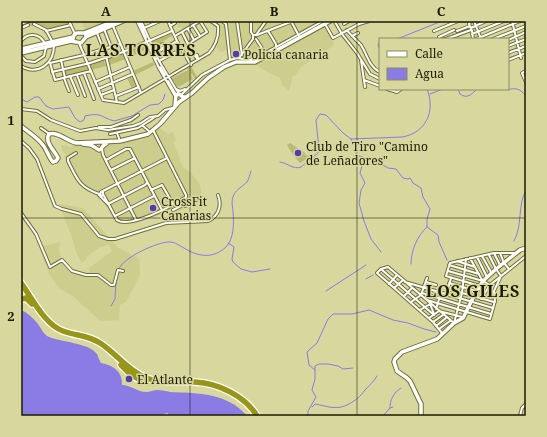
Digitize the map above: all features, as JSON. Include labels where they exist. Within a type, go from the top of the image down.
[{"type":"highway","points":[[21,283],[50,323],[61,331],[83,335],[96,340],[140,377]]},
{"type":"highway","points":[[21,288],[23,294],[21,299],[26,298],[33,305]]},
{"type":"highway","points":[[21,288],[54,331],[95,343],[104,349],[130,374],[162,382],[196,382],[212,385],[242,399],[252,408],[257,416]]},
{"type":"highway","points":[[61,331],[82,333]]},
{"type":"highway","points":[[118,354],[126,360],[140,377]]},
{"type":"highway","points":[[121,365],[134,375],[148,381],[163,384],[202,386],[225,394],[240,402],[253,416]]},
{"type":"highway","points":[[149,383],[178,385]]},
{"type":"street","points":[[21,26],[24,22],[28,21]]},
{"type":"street","points":[[69,21],[75,39],[84,55],[103,100],[124,103],[211,51],[217,39],[218,26],[212,21]]},
{"type":"street","points":[[83,36],[114,21]]},
{"type":"street","points":[[83,36],[119,21]]},
{"type":"street","points":[[21,52],[75,39],[78,33],[83,36],[123,21]]},
{"type":"street","points":[[139,21],[144,28],[149,41],[178,97]]},
{"type":"street","points":[[139,21],[146,38]]},
{"type":"street","points":[[139,21],[146,42],[165,79],[178,97]]},
{"type":"street","points":[[144,28],[160,21]]},
{"type":"street","points":[[168,21],[177,41],[191,64]]},
{"type":"street","points":[[170,26],[175,23],[174,21]]},
{"type":"street","points":[[175,36],[200,21],[207,32],[188,44],[182,32]]},
{"type":"street","points":[[228,21],[223,22],[226,24],[232,61]]},
{"type":"street","points":[[237,21],[242,55]]},
{"type":"street","points":[[251,21],[251,32],[265,54]]},
{"type":"street","points":[[76,143],[92,145],[95,147],[151,131],[163,121],[174,107],[182,92],[202,75],[240,58],[255,39],[266,21]]},
{"type":"street","points":[[253,35],[261,34],[292,21],[299,36]]},
{"type":"street","points":[[178,97],[187,97],[211,75],[232,61],[255,62],[324,22],[330,21]]},
{"type":"street","points":[[344,24],[349,21]]},
{"type":"street","points":[[434,31],[458,21]]},
{"type":"street","points":[[439,38],[456,30],[486,21]]},
{"type":"street","points":[[472,34],[504,21]]},
{"type":"street","points":[[476,25],[481,38],[512,23],[520,21]]},
{"type":"street","points":[[240,58],[245,60],[254,59],[299,36],[307,34],[324,22]]},
{"type":"street","points":[[324,22],[333,38],[359,24],[367,22]]},
{"type":"street","points":[[335,22],[342,34],[356,50],[370,74],[379,78]]},
{"type":"street","points":[[512,23],[520,56]]},
{"type":"street","points":[[21,26],[28,24]]},
{"type":"street","points":[[34,24],[46,31],[53,44],[52,56],[49,63],[54,80],[91,71]]},
{"type":"street","points":[[46,31],[71,25]]},
{"type":"street","points":[[112,25],[141,93]]},
{"type":"street","points":[[193,25],[200,36]]},
{"type":"street","points":[[448,38],[471,25],[476,25]]},
{"type":"street","points":[[471,25],[474,38]]},
{"type":"street","points":[[495,38],[526,26]]},
{"type":"street","points":[[104,29],[110,47]]},
{"type":"street","points":[[187,29],[194,40]]},
{"type":"street","points":[[347,30],[359,44],[368,61],[379,71]]},
{"type":"street","points":[[52,72],[124,52],[172,31]]},
{"type":"street","points":[[268,31],[276,44],[276,48]]},
{"type":"street","points":[[97,32],[106,57],[117,102]]},
{"type":"street","points":[[509,40],[526,32]]},
{"type":"street","points":[[352,36],[358,33]]},
{"type":"street","points":[[21,41],[28,36],[35,35],[41,38],[46,46],[44,56],[36,62],[28,61],[21,52]]},
{"type":"street","points":[[21,52],[75,39],[82,42],[83,36]]},
{"type":"street","points":[[509,46],[526,39]]},
{"type":"street","points":[[155,53],[177,41]]},
{"type":"street","points":[[21,66],[27,69],[36,70],[49,63],[84,55],[120,44]]},
{"type":"street","points":[[356,50],[359,44]]},
{"type":"street","points":[[149,45],[156,59]]},
{"type":"street","points":[[509,53],[526,46]]},
{"type":"street","points":[[159,61],[182,49]]},
{"type":"street","points":[[509,60],[526,53]]},
{"type":"street","points":[[360,59],[365,87]]},
{"type":"street","points":[[61,60],[64,78],[69,92]]},
{"type":"street","points":[[95,82],[130,67]]},
{"type":"street","points":[[160,67],[165,75]]},
{"type":"street","points":[[370,74],[375,69]]},
{"type":"street","points":[[526,71],[522,73],[526,82]]},
{"type":"street","points":[[84,73],[94,99]]},
{"type":"street","points":[[77,74],[85,96]]},
{"type":"street","points":[[98,89],[133,74]]},
{"type":"street","points":[[70,76],[78,95]]},
{"type":"street","points":[[364,80],[379,86]]},
{"type":"street","points":[[169,81],[177,90],[180,91],[194,83]]},
{"type":"street","points":[[116,96],[139,87]]},
{"type":"street","points":[[101,95],[114,90]]},
{"type":"street","points":[[390,90],[397,92],[400,90]]},
{"type":"street","points":[[110,134],[143,126],[155,117],[159,116],[165,110],[174,107]]},
{"type":"street","points":[[21,109],[37,111],[51,120],[77,131],[111,127],[131,120],[138,115]]},
{"type":"street","points":[[99,128],[108,130],[133,126],[150,117],[155,117]]},
{"type":"street","points":[[21,126],[42,143],[48,152],[51,161],[55,162],[58,158],[48,142],[47,137],[49,134]]},
{"type":"street","points":[[76,153],[68,158],[68,161],[78,181],[84,186],[101,194],[118,221],[136,220],[162,210],[186,195],[156,137],[151,131],[143,126]]},
{"type":"street","points":[[41,128],[49,134],[56,134],[70,142],[100,146]]},
{"type":"street","points":[[117,133],[120,141]]},
{"type":"street","points":[[21,141],[29,148],[37,159],[55,206],[81,214],[99,236],[105,239],[115,239],[166,223],[208,221],[214,218],[219,210],[220,202],[218,195]]},
{"type":"street","points":[[100,146],[103,155],[136,220]]},
{"type":"street","points":[[106,160],[126,149],[130,149],[162,210]]},
{"type":"street","points":[[111,170],[135,158]]},
{"type":"street","points":[[101,194],[167,158]]},
{"type":"street","points":[[108,204],[145,185],[147,182]]},
{"type":"street","points":[[151,190],[162,185],[172,204]]},
{"type":"street","points":[[115,216],[154,196]]},
{"type":"street","points":[[180,200],[183,204]]},
{"type":"street","points":[[173,210],[183,204],[185,206],[189,204]]},
{"type":"street","points":[[21,213],[36,234],[50,267],[62,260],[72,271],[86,275],[98,275],[111,285],[114,284],[118,270],[123,271]]},
{"type":"street","points":[[439,329],[463,318],[476,291],[483,281],[516,253],[525,248],[526,254],[490,285],[482,298]]},
{"type":"street","points":[[480,286],[446,276],[450,264],[456,261],[494,253],[516,253]]},
{"type":"street","points":[[494,253],[502,264],[509,269]]},
{"type":"street","points":[[500,253],[502,264]]},
{"type":"street","points":[[488,254],[501,276]]},
{"type":"street","points":[[482,256],[491,273]]},
{"type":"street","points":[[477,257],[487,277]]},
{"type":"street","points":[[470,258],[483,281]]},
{"type":"street","points":[[421,416],[421,404],[410,381],[397,371],[394,362],[402,352],[431,342],[443,334],[452,322],[461,299],[466,259]]},
{"type":"street","points":[[456,261],[475,267]]},
{"type":"street","points":[[450,264],[478,274]]},
{"type":"street","points":[[443,334],[429,318],[383,279],[378,273],[381,269],[388,267],[452,322]]},
{"type":"street","points":[[381,269],[434,315]]},
{"type":"street","points":[[448,271],[483,281],[490,285]]},
{"type":"street","points":[[383,279],[387,274]]},
{"type":"street","points":[[389,284],[397,276]]},
{"type":"street","points":[[426,300],[490,319],[494,302],[494,291],[501,276]]},
{"type":"street","points":[[411,302],[421,296],[427,278]]},
{"type":"street","points":[[451,278],[448,289],[494,302]]},
{"type":"street","points":[[394,288],[403,281],[493,308]]},
{"type":"street","points":[[426,282],[436,285]]},
{"type":"street","points":[[449,283],[476,291]]},
{"type":"street","points":[[404,296],[412,288]]},
{"type":"street","points":[[422,292],[491,314]]},
{"type":"street","points":[[436,309],[441,293]]},
{"type":"street","points":[[420,310],[430,304]]},
{"type":"street","points":[[430,304],[434,315]]},
{"type":"street","points":[[429,318],[439,311]]},
{"type":"street","points":[[439,311],[463,318]]},
{"type":"street","points":[[433,322],[443,315]]},
{"type":"street","points":[[436,326],[446,318]]},
{"type":"street","points":[[520,416],[521,410],[526,404]]},
{"type":"shaded area","points":[[32,21],[67,21],[69,24],[46,31],[33,25],[29,27],[27,23]]},
{"type":"shaded area","points":[[80,21],[107,21],[85,31]]},
{"type":"shaded area","points":[[175,21],[199,21],[184,30],[181,27],[179,28]]},
{"type":"shaded area","points":[[220,21],[327,21],[259,58],[252,60],[237,59],[229,62],[227,50],[221,52],[216,46],[220,26],[223,24]]},
{"type":"shaded area","points":[[324,26],[334,42],[333,46],[301,67],[295,76],[293,75],[289,91],[282,85],[280,78],[255,64]]},
{"type":"shaded area","points":[[171,32],[172,36],[162,42],[163,44],[158,47],[161,48],[156,51],[152,43],[153,41]]},
{"type":"shaded area","points":[[144,45],[147,49],[128,58],[126,53]]},
{"type":"shaded area","points":[[123,54],[126,59],[109,65],[108,59]]},
{"type":"shaded area","points":[[104,60],[106,66],[91,70],[90,64]]},
{"type":"shaded area","points":[[153,62],[155,65],[135,75],[133,71]]},
{"type":"shaded area","points":[[86,65],[89,70],[65,76],[65,70]]},
{"type":"shaded area","points":[[191,66],[197,77],[195,79],[192,74],[193,79],[178,87],[172,78],[188,70],[187,68]]},
{"type":"shaded area","points":[[132,76],[137,86],[132,89],[127,78]]},
{"type":"shaded area","points":[[158,127],[168,134],[172,132],[174,135],[176,141],[173,142],[180,159],[179,160],[183,165],[182,166],[190,172],[199,183],[201,188],[201,198],[174,214],[170,209],[159,215],[135,223],[119,224],[114,219],[103,201],[79,185],[64,157],[66,155],[61,149],[62,145],[71,148],[74,144],[92,146],[99,152],[108,143],[121,143],[145,137],[153,133]]},
{"type":"shaded area","name":"Club de Tiro \"Camino de Leñadores\"","points":[[290,143],[305,153],[305,155],[311,156],[300,163],[287,145]]},
{"type":"shaded area","points":[[59,204],[83,208],[117,247],[139,259],[140,275],[126,302],[120,305],[119,320],[100,321],[73,296],[60,289],[49,274],[39,247],[60,242],[59,251],[61,258],[71,268],[83,273],[90,272],[89,268],[112,251],[109,245],[100,247],[90,254],[83,262],[81,261],[76,252],[72,237]]},
{"type":"water","points":[[21,310],[38,324],[47,336],[81,345],[93,350],[97,354],[101,363],[113,367],[119,373],[122,380],[122,385],[143,392],[160,390],[212,396],[231,403],[247,416],[167,416],[168,413],[164,414],[165,416],[21,416]]},
{"type":"waterway","points":[[400,38],[442,21]]},
{"type":"waterway","points":[[379,43],[379,48]]},
{"type":"waterway","points":[[280,162],[298,168],[318,153],[316,120],[320,114],[326,115],[343,133],[351,139],[402,137],[410,135],[423,126],[427,120],[430,105],[427,90]]},
{"type":"waterway","points":[[430,94],[440,90]]},
{"type":"waterway","points":[[458,90],[460,94],[465,96],[471,95],[476,90]]},
{"type":"waterway","points":[[509,90],[519,90],[526,96]]},
{"type":"waterway","points":[[21,99],[27,102],[35,97],[39,97],[46,106],[53,109],[69,107],[75,118],[80,122],[84,120],[85,116],[95,115],[114,121],[132,116],[150,105],[159,104],[163,100],[165,94]]},
{"type":"waterway","points":[[351,139],[356,149],[356,155],[376,161],[388,168],[396,169],[403,178],[410,178],[413,183],[421,188],[423,197],[430,209],[427,219],[427,227],[415,244],[411,264]]},
{"type":"waterway","points":[[364,159],[360,173],[365,183],[361,190],[359,203],[371,239],[381,252]]},
{"type":"waterway","points":[[119,269],[134,255],[165,242],[177,244],[200,255],[211,255],[221,251],[229,244],[231,240],[233,231],[232,201],[234,195],[247,182],[251,171]]},
{"type":"waterway","points":[[514,241],[517,235],[523,196],[526,190]]},
{"type":"waterway","points":[[427,227],[438,235],[439,242],[447,260]]},
{"type":"waterway","points":[[228,243],[234,247],[233,262],[241,269],[252,272],[270,269]]},
{"type":"waterway","points":[[326,291],[366,265]]},
{"type":"waterway","points":[[366,279],[373,275]]},
{"type":"waterway","points":[[111,306],[115,299],[116,280]]},
{"type":"waterway","points":[[315,370],[309,365],[307,352],[317,343],[328,319],[333,314],[352,314],[369,310],[393,320],[436,332]]},
{"type":"waterway","points":[[308,416],[308,411],[316,397],[312,390],[315,379],[315,366],[319,364],[328,364],[338,366],[343,369],[353,368]]},
{"type":"waterway","points":[[312,407],[315,404],[336,408],[345,406],[356,400],[377,376]]},
{"type":"waterway","points":[[390,408],[392,397],[401,388]]},
{"type":"waterway","points":[[383,416],[390,408],[393,407]]},
{"type":"place","name":"Policía canaria","points":[[236,54]]},
{"type":"place","name":"Club de Tiro \"Camino de Leñadores\"","points":[[298,153]]},
{"type":"place","name":"CrossFit Canarias","points":[[153,208]]},
{"type":"place","name":"El Atlante","points":[[129,379]]},
{"type":"district","name":"LAS TORRES","points":[[141,50]]},
{"type":"district","name":"LOS GILES","points":[[473,291]]}]
